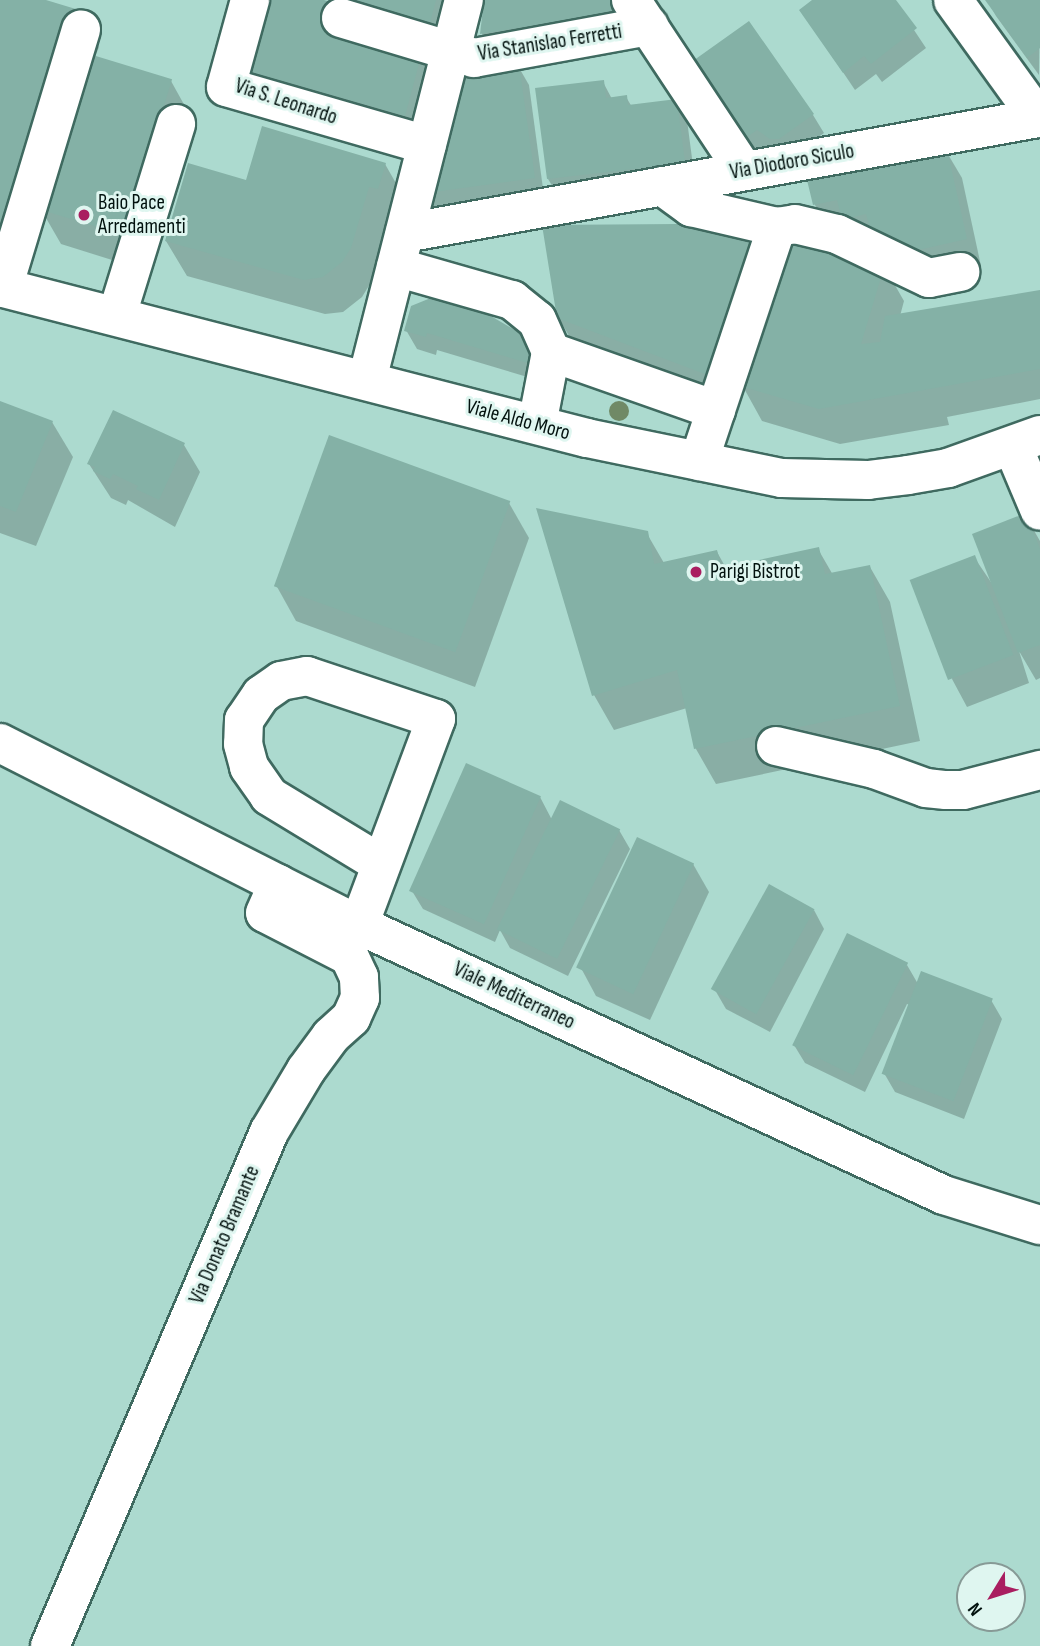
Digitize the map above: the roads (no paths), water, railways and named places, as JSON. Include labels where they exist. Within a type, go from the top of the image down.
[{"type":"street","name":"Via S. Leonardo","points":[[250,0],[226,86],[427,145]]},
{"type":"street","points":[[367,380],[464,0]]},
{"type":"street","name":"Via Diodoro Siculo","points":[[400,250],[662,186],[1038,118],[953,0]]},
{"type":"street","points":[[640,13],[744,171]]},
{"type":"street","name":"Via Stanislao Ferretti","points":[[341,18],[474,58],[640,13]]},
{"type":"street","points":[[2,288],[81,30]]},
{"type":"street","points":[[117,315],[176,124]]},
{"type":"street","points":[[662,186],[691,207],[777,226],[795,224],[837,234],[929,278],[960,272]]},
{"type":"street","points":[[699,461],[777,226]]},
{"type":"street","points":[[400,250],[512,300],[537,320],[551,352],[537,425]]},
{"type":"street","name":"Viale Aldo Moro","points":[[2,288],[117,315],[537,425],[782,478],[868,481],[948,468],[1026,441]]},
{"type":"street","points":[[551,352],[716,410]]},
{"type":"street","points":[[1026,441],[1040,511]]},
{"type":"street","points":[[359,925],[436,719],[307,676],[281,681],[261,695],[244,720],[243,744],[249,767],[269,796],[381,864]]},
{"type":"street","name":"Viale Mediterraneo","points":[[0,743],[359,925],[944,1195],[1040,1225]]},
{"type":"street","points":[[776,746],[874,769],[926,788],[946,790],[963,790],[1040,770]]},
{"type":"street","name":"Via Donato Bramante","points":[[50,1646],[269,1132],[306,1070],[331,1036],[351,1018],[360,998],[359,977],[349,956],[265,914],[278,884]]},
{"type":"place","name":"Baio Pace Arredamenti","points":[[84,215]]},
{"type":"place","name":"Parigi Bistrot","points":[[696,572]]}]
